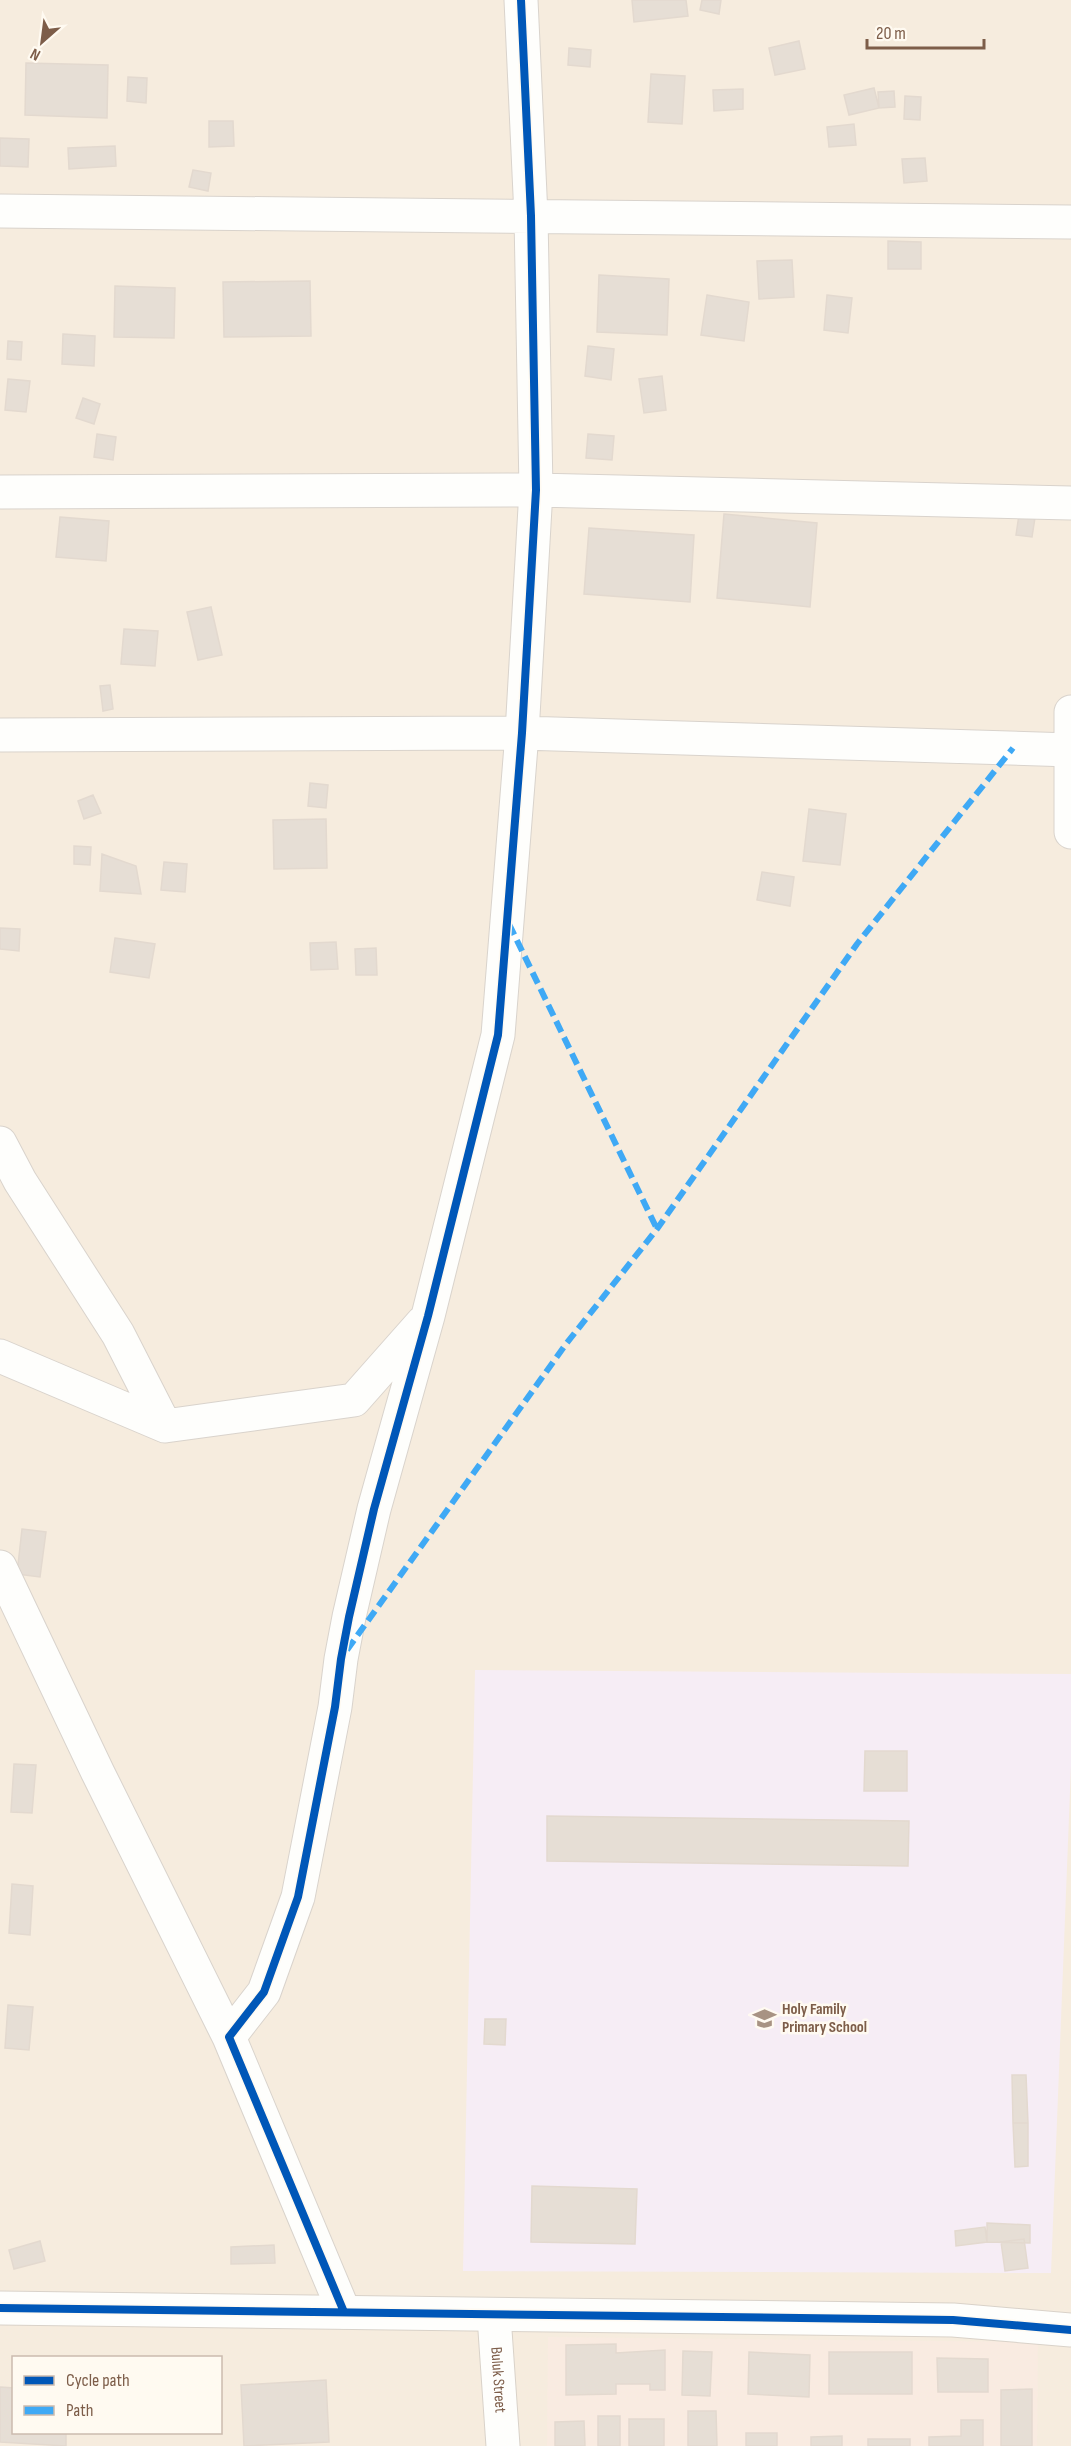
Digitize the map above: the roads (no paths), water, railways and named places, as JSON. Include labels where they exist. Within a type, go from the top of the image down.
[{"type":"street","points":[[229,2037],[264,1992],[298,1897],[335,1707],[340,1659],[374,1509],[428,1316],[498,1035],[522,733],[536,490],[531,216],[521,0]]},
{"type":"street","points":[[0,212],[1071,222]]},
{"type":"street","points":[[0,492],[536,490],[1071,503]]},
{"type":"street","points":[[1071,712],[1071,832]]},
{"type":"street","points":[[0,735],[522,733],[1070,750]]},
{"type":"street","points":[[0,1143],[20,1181],[118,1334],[165,1426]]},
{"type":"street","points":[[0,1356],[165,1426],[354,1400],[428,1316]]},
{"type":"street","points":[[0,1567],[98,1773],[229,2037],[344,2312]]},
{"type":"street","points":[[0,2308],[953,2320],[1071,2330]]},
{"type":"street","name":"Buluk Street","points":[[494,2316],[503,2446]]},
{"type":"place","name":"Holy Family Primary School","points":[[764,2018]]}]
